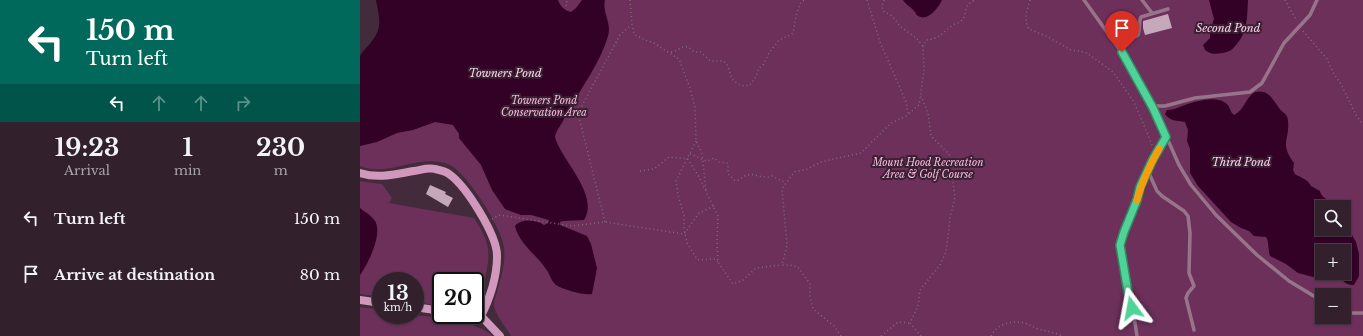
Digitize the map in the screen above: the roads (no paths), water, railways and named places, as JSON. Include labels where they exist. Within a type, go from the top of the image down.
[{"type":"street","points":[[360,173],[377,176],[432,168],[446,172],[459,183],[486,223],[497,253],[497,264],[494,280],[487,302],[484,306]]},
{"type":"street","points":[[360,300],[372,302]]},
{"type":"street","points":[[484,321],[500,336]]},
{"type":"lane","points":[[1084,0],[1127,60],[1152,106],[1179,166],[1191,185],[1216,215],[1257,255],[1289,281],[1315,297]]},
{"type":"lane","points":[[1142,0],[1152,13]]},
{"type":"lane","points":[[1152,106],[1165,106],[1195,98],[1250,92],[1262,83],[1284,43],[1310,15],[1317,3],[1317,0]]},
{"type":"lane","points":[[1116,44],[1125,39],[1136,37],[1139,31],[1140,17],[1168,9]]},
{"type":"lane","points":[[1137,336],[1120,245],[1137,200],[1140,187],[1154,157],[1166,137]]},
{"type":"lane","points":[[1148,171],[1162,196],[1184,211],[1188,216],[1190,233],[1189,273],[1194,286],[1186,298],[1194,330]]},
{"type":"lane","points":[[1351,312],[1363,313]]},
{"type":"water","name":"Towners Pond","points":[[376,0],[558,0],[563,8],[571,12],[582,0],[605,0],[604,5],[609,31],[604,47],[599,59],[555,137],[564,156],[578,178],[587,200],[588,210],[584,220],[563,221],[560,222],[560,225],[587,236],[591,244],[597,268],[592,294],[574,292],[559,287],[554,283],[542,264],[520,238],[515,226],[518,223],[525,221],[537,222],[544,225],[548,223],[549,220],[531,215],[521,215],[505,209],[492,190],[481,165],[459,138],[459,134],[453,125],[435,122],[413,130],[397,133],[377,142],[360,146],[360,56],[378,31],[379,22]]},
{"type":"water","points":[[903,0],[942,0],[933,13],[926,17],[922,17],[917,15]]},
{"type":"water","name":"Second Pond","points":[[1209,0],[1248,0],[1247,18],[1243,35],[1235,47],[1227,52],[1218,54],[1207,52],[1203,45],[1210,38],[1210,31],[1214,19]]},
{"type":"water","name":"Third Pond","points":[[1260,91],[1267,93],[1285,114],[1288,119],[1286,146],[1287,151],[1294,163],[1293,170],[1295,174],[1306,180],[1311,186],[1320,191],[1323,197],[1328,200],[1315,200],[1315,236],[1351,236],[1351,233],[1356,242],[1359,254],[1359,276],[1354,285],[1346,283],[1342,280],[1351,280],[1351,244],[1315,244],[1315,277],[1298,273],[1286,264],[1270,256],[1266,237],[1254,236],[1249,231],[1231,222],[1198,186],[1190,173],[1190,149],[1187,141],[1188,130],[1185,122],[1171,120],[1167,117],[1165,114],[1167,110],[1212,99],[1223,101],[1227,104],[1234,115],[1240,111],[1255,92]]},
{"type":"water","points":[[360,208],[370,215],[375,221],[377,233],[374,249],[360,275]]},
{"type":"park label","name":"Towners Pond Conservation Area","points":[[544,106]]},
{"type":"park label","name":"Mount Hood Recreation Area & Golf Course","points":[[928,168]]}]
